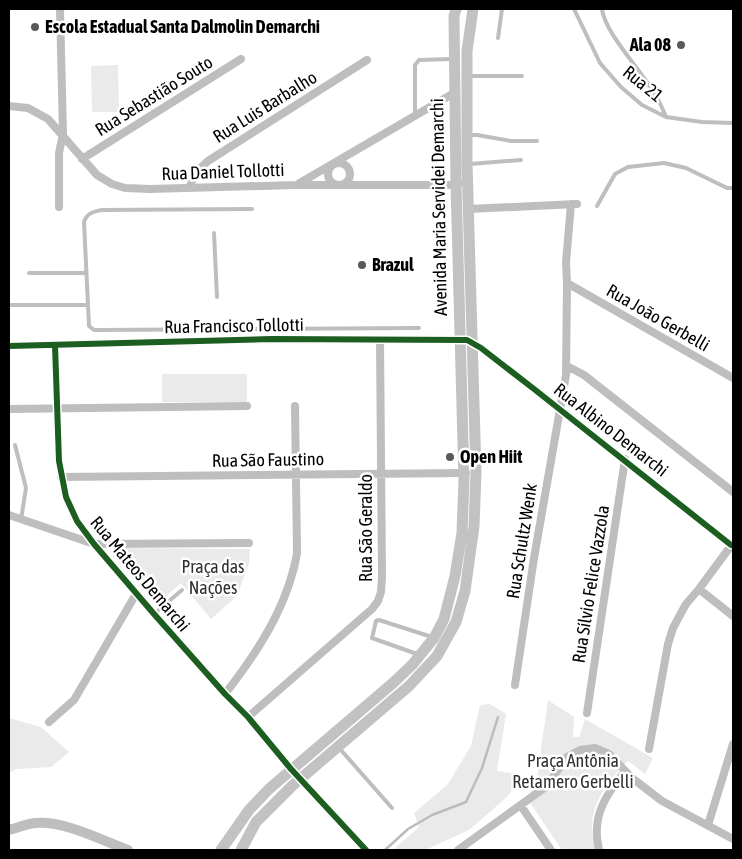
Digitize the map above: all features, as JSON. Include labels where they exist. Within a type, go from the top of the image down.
[{"type":"main road","name":"Avenida Maria Servidei Demarchi","points":[[221,850],[248,810],[412,665],[434,638],[447,609],[459,557],[464,516],[454,93],[454,16],[456,9]]},
{"type":"main road","name":"Avenida Maria Servidei Demarchi","points":[[245,848],[256,822],[300,779],[419,676],[437,656],[450,636],[460,610],[474,526],[476,473],[467,164],[467,51],[473,9]]},
{"type":"street","points":[[59,207],[59,153],[63,134],[60,9]]},
{"type":"street","name":"Rua Sebastião Souto","points":[[82,158],[241,59]]},
{"type":"street","name":"Rua Luis Barbalho","points":[[189,188],[196,172],[208,161],[367,60]]},
{"type":"street","points":[[296,185],[454,93]]},
{"type":"street","name":"Rua Daniel Tollotti","points":[[9,106],[22,106],[38,112],[48,119],[103,179],[125,188],[456,185]]},
{"type":"street","points":[[336,162],[344,163],[349,168],[351,176],[344,184],[340,185],[333,183],[328,177],[328,170],[336,162]]},
{"type":"street","points":[[456,185],[468,177]]},
{"type":"street","name":"Rua Schultz Wenk","points":[[468,209],[574,204],[566,255],[567,366],[515,685]]},
{"type":"street","name":"Rua João Gerbelli","points":[[567,284],[733,378]]},
{"type":"street","name":"Rua Francisco Tollotti","points":[[9,346],[271,339],[460,339],[472,342]]},
{"type":"street","name":"Rua São Geraldo","points":[[248,717],[347,632],[378,601],[382,577],[380,339]]},
{"type":"street","name":"Rua Albino Demarchi","points":[[472,342],[732,543]]},
{"type":"street","name":"Rua Mateos Demarchi","points":[[55,345],[61,478],[66,497],[77,521],[136,594],[225,694],[248,717],[291,770],[366,850]]},
{"type":"street","points":[[567,366],[584,375],[733,492]]},
{"type":"street","points":[[9,409],[247,406]]},
{"type":"street","points":[[225,694],[259,646],[288,587],[294,568],[297,553],[295,406]]},
{"type":"street","name":"Rua Sílvio Felice Vazzola","points":[[587,713],[625,459]]},
{"type":"street","name":"Rua São Faustino","points":[[61,478],[476,473]]},
{"type":"street","points":[[9,515],[94,544],[249,543]]},
{"type":"street","points":[[649,749],[668,644],[679,615],[732,543]]},
{"type":"street","points":[[699,589],[733,616]]},
{"type":"street","points":[[49,722],[74,700],[136,594]]},
{"type":"street","points":[[708,825],[733,744]]},
{"type":"street","points":[[463,849],[547,786],[567,757],[580,750],[595,748],[608,754],[625,772],[662,801],[733,839]]},
{"type":"street","points":[[598,850],[597,829],[601,807],[608,792],[625,772]]},
{"type":"street","points":[[521,806],[551,850]]},
{"type":"street","points":[[9,830],[37,823],[51,823],[128,850]]},
{"type":"lane","points":[[498,38],[502,9]]},
{"type":"lane","name":"Rua 21","points":[[574,9],[600,63],[621,87],[642,105],[666,117],[702,122],[732,123]]},
{"type":"lane","points":[[602,9],[603,16],[615,38],[656,96],[666,117]]},
{"type":"lane","points":[[415,115],[415,65],[419,60],[454,59]]},
{"type":"lane","points":[[468,76],[522,76]]},
{"type":"lane","points":[[732,123],[733,128]]},
{"type":"lane","points":[[468,135],[511,141],[537,141]]},
{"type":"lane","points":[[467,164],[521,160]]},
{"type":"lane","points":[[597,206],[615,174],[628,167],[664,163],[686,168],[727,188],[733,188]]},
{"type":"lane","points":[[252,210],[102,210],[92,212],[84,222],[89,326],[94,330],[419,328]]},
{"type":"lane","points":[[214,232],[217,297]]},
{"type":"lane","points":[[29,273],[86,273]]},
{"type":"lane","points":[[9,305],[88,304]]},
{"type":"lane","points":[[15,445],[26,488],[21,520]]},
{"type":"lane","points":[[154,614],[182,590]]},
{"type":"lane","points":[[419,655],[372,638],[376,622],[379,620],[434,638]]},
{"type":"lane","points":[[338,747],[392,808]]},
{"type":"green space","points":[[118,65],[119,112],[92,112],[91,66]]},
{"type":"green space","points":[[162,374],[247,374],[247,402],[162,402]]},
{"type":"green space","name":"Praça das Nações","points":[[120,548],[250,549],[249,563],[237,596],[211,619],[181,583],[158,603],[113,556]]},
{"type":"green space","name":"Praça Antônia Retamero Gerbelli","points":[[548,700],[574,717],[573,737],[579,737],[585,719],[653,758],[645,774],[628,761],[603,790],[594,812],[592,824],[596,850],[562,850],[528,800],[537,777]]},
{"type":"green space","points":[[490,704],[506,714],[497,771],[522,775],[507,797],[469,830],[425,850],[393,850],[419,827],[414,813],[448,784],[471,746],[480,705]]},
{"type":"green space","points":[[9,718],[41,727],[69,752],[51,767],[17,769],[9,773]]},
{"type":"waterway","points":[[385,850],[408,829],[432,815],[466,802],[482,768],[498,717]]},
{"type":"cycle path","points":[[9,346],[271,339],[467,340],[481,348],[534,389],[731,545]]},
{"type":"cycle path","points":[[55,345],[59,461],[66,497],[77,521],[94,544],[154,614],[248,717],[291,769],[366,850]]},
{"type":"place","name":"Escola Estadual Santa Dalmolin Demarchi","points":[[35,27]]},
{"type":"place","name":"Ala 08","points":[[681,45]]},
{"type":"place","name":"Brazul","points":[[362,265]]},
{"type":"place","name":"Open Hiit","points":[[450,457]]}]
